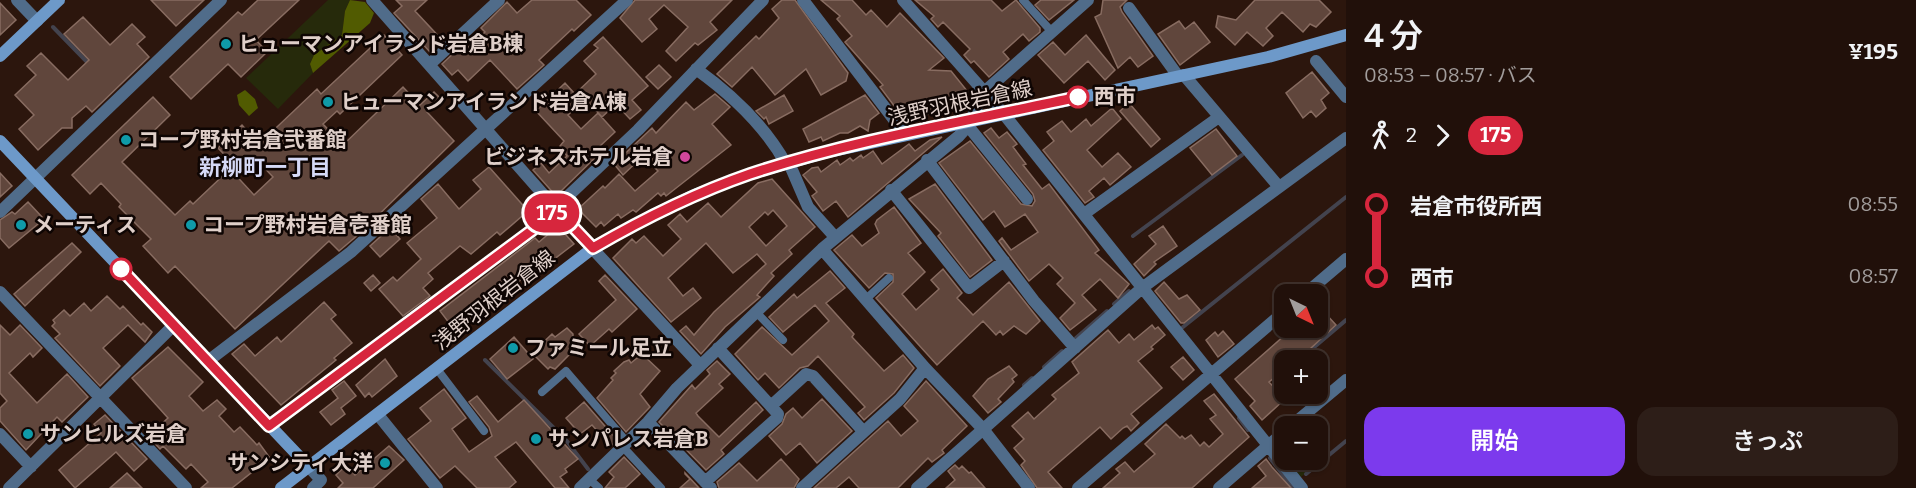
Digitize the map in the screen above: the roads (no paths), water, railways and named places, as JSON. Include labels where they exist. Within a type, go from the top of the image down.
[{"type":"main road","points":[[0,56],[60,0]]},
{"type":"main road","name":"浅野羽根岩倉線","points":[[281,488],[379,416],[593,248],[697,194],[787,164],[906,134],[970,123],[1003,113],[1268,57],[1346,36]]},
{"type":"main road","points":[[0,141],[309,467]]},
{"type":"street","points":[[16,0],[37,21]]},
{"type":"street","points":[[0,212],[221,0]]},
{"type":"street","points":[[372,0],[556,209],[700,366]]},
{"type":"street","points":[[430,64],[500,0]]},
{"type":"street","points":[[208,361],[351,252],[627,0]]},
{"type":"street","points":[[269,426],[522,238],[556,209],[763,0]]},
{"type":"street","points":[[803,0],[906,134]]},
{"type":"street","points":[[903,0],[1003,113],[1302,488]]},
{"type":"street","points":[[580,488],[648,423],[755,311],[835,237],[970,123],[984,92],[1088,0]]},
{"type":"street","points":[[1129,8],[1181,75],[1279,187]]},
{"type":"street","points":[[1316,62],[1346,97]]},
{"type":"street","points":[[696,69],[719,86],[775,144],[808,207],[835,237]]},
{"type":"street","points":[[1084,214],[1219,117]]},
{"type":"street","points":[[970,123],[1028,199]]},
{"type":"street","points":[[917,488],[1142,288],[1346,138]]},
{"type":"street","points":[[927,160],[1004,261],[1075,348]]},
{"type":"street","points":[[891,190],[969,288],[1004,261]]},
{"type":"street","points":[[822,249],[925,368],[983,429],[1029,488]]},
{"type":"street","points":[[1317,284],[1346,259]]},
{"type":"street","points":[[0,292],[186,488]]},
{"type":"street","points":[[1078,488],[1274,321]]},
{"type":"street","points":[[9,488],[174,325]]},
{"type":"street","points":[[648,423],[708,485],[777,418],[778,414],[718,348]]},
{"type":"street","points":[[802,488],[863,430],[900,399],[925,368]]},
{"type":"street","points":[[771,406],[806,374],[813,376],[863,430]]},
{"type":"street","points":[[1303,416],[1346,380]]},
{"type":"street","points":[[379,416],[437,488]]},
{"type":"street","points":[[0,434],[31,466]]},
{"type":"street","points":[[1219,488],[1274,440]]},
{"type":"street","points":[[309,467],[321,480],[313,488]]},
{"type":"lane","points":[[1023,0],[1052,32]]},
{"type":"lane","points":[[866,299],[889,278]]},
{"type":"lane","points":[[755,311],[783,340]]},
{"type":"lane","points":[[437,369],[484,431]]},
{"type":"lane","points":[[542,392],[566,371],[661,488]]},
{"type":"lane","points":[[590,479],[599,488]]},
{"type":"waterway","points":[[53,27],[89,64]]},
{"type":"waterway","points":[[1133,236],[1242,155]]},
{"type":"waterway","points":[[1183,327],[1346,197]]},
{"type":"waterway","points":[[1114,304],[1129,291]]},
{"type":"waterway","points":[[1076,338],[1107,311]]},
{"type":"waterway","points":[[1311,350],[1346,320]]},
{"type":"waterway","points":[[1044,367],[1062,351]]},
{"type":"waterway","points":[[485,360],[566,440],[588,469]]},
{"type":"waterway","points":[[1024,385],[1032,378]]},
{"type":"waterway","points":[[1239,418],[1248,430]]},
{"type":"waterway","points":[[1306,474],[1346,441]]},
{"type":"waterway","points":[[1270,458],[1293,488]]},
{"type":"place","name":"ヒューマンアイランド岩倉B棟","points":[[226,44]]},
{"type":"place","name":"西市","points":[[1078,97]]},
{"type":"place","name":"ヒューマンアイランド岩倉A棟","points":[[328,102]]},
{"type":"place","name":"コープ野村岩倉弐番館","points":[[126,140]]},
{"type":"place","name":"ビジネスホテル岩倉","points":[[685,157]]},
{"type":"place","name":"メーティス","points":[[21,225]]},
{"type":"place","name":"コープ野村岩倉壱番館","points":[[191,225]]},
{"type":"place","name":"ファミール足立","points":[[513,348]]},
{"type":"place","name":"サンヒルズ岩倉","points":[[28,434]]},
{"type":"place","name":"サンパレス岩倉B","points":[[536,439]]},
{"type":"place","name":"サンシティ大洋","points":[[385,463]]},
{"type":"district","name":"新柳町一丁目","points":[[265,167]]}]
